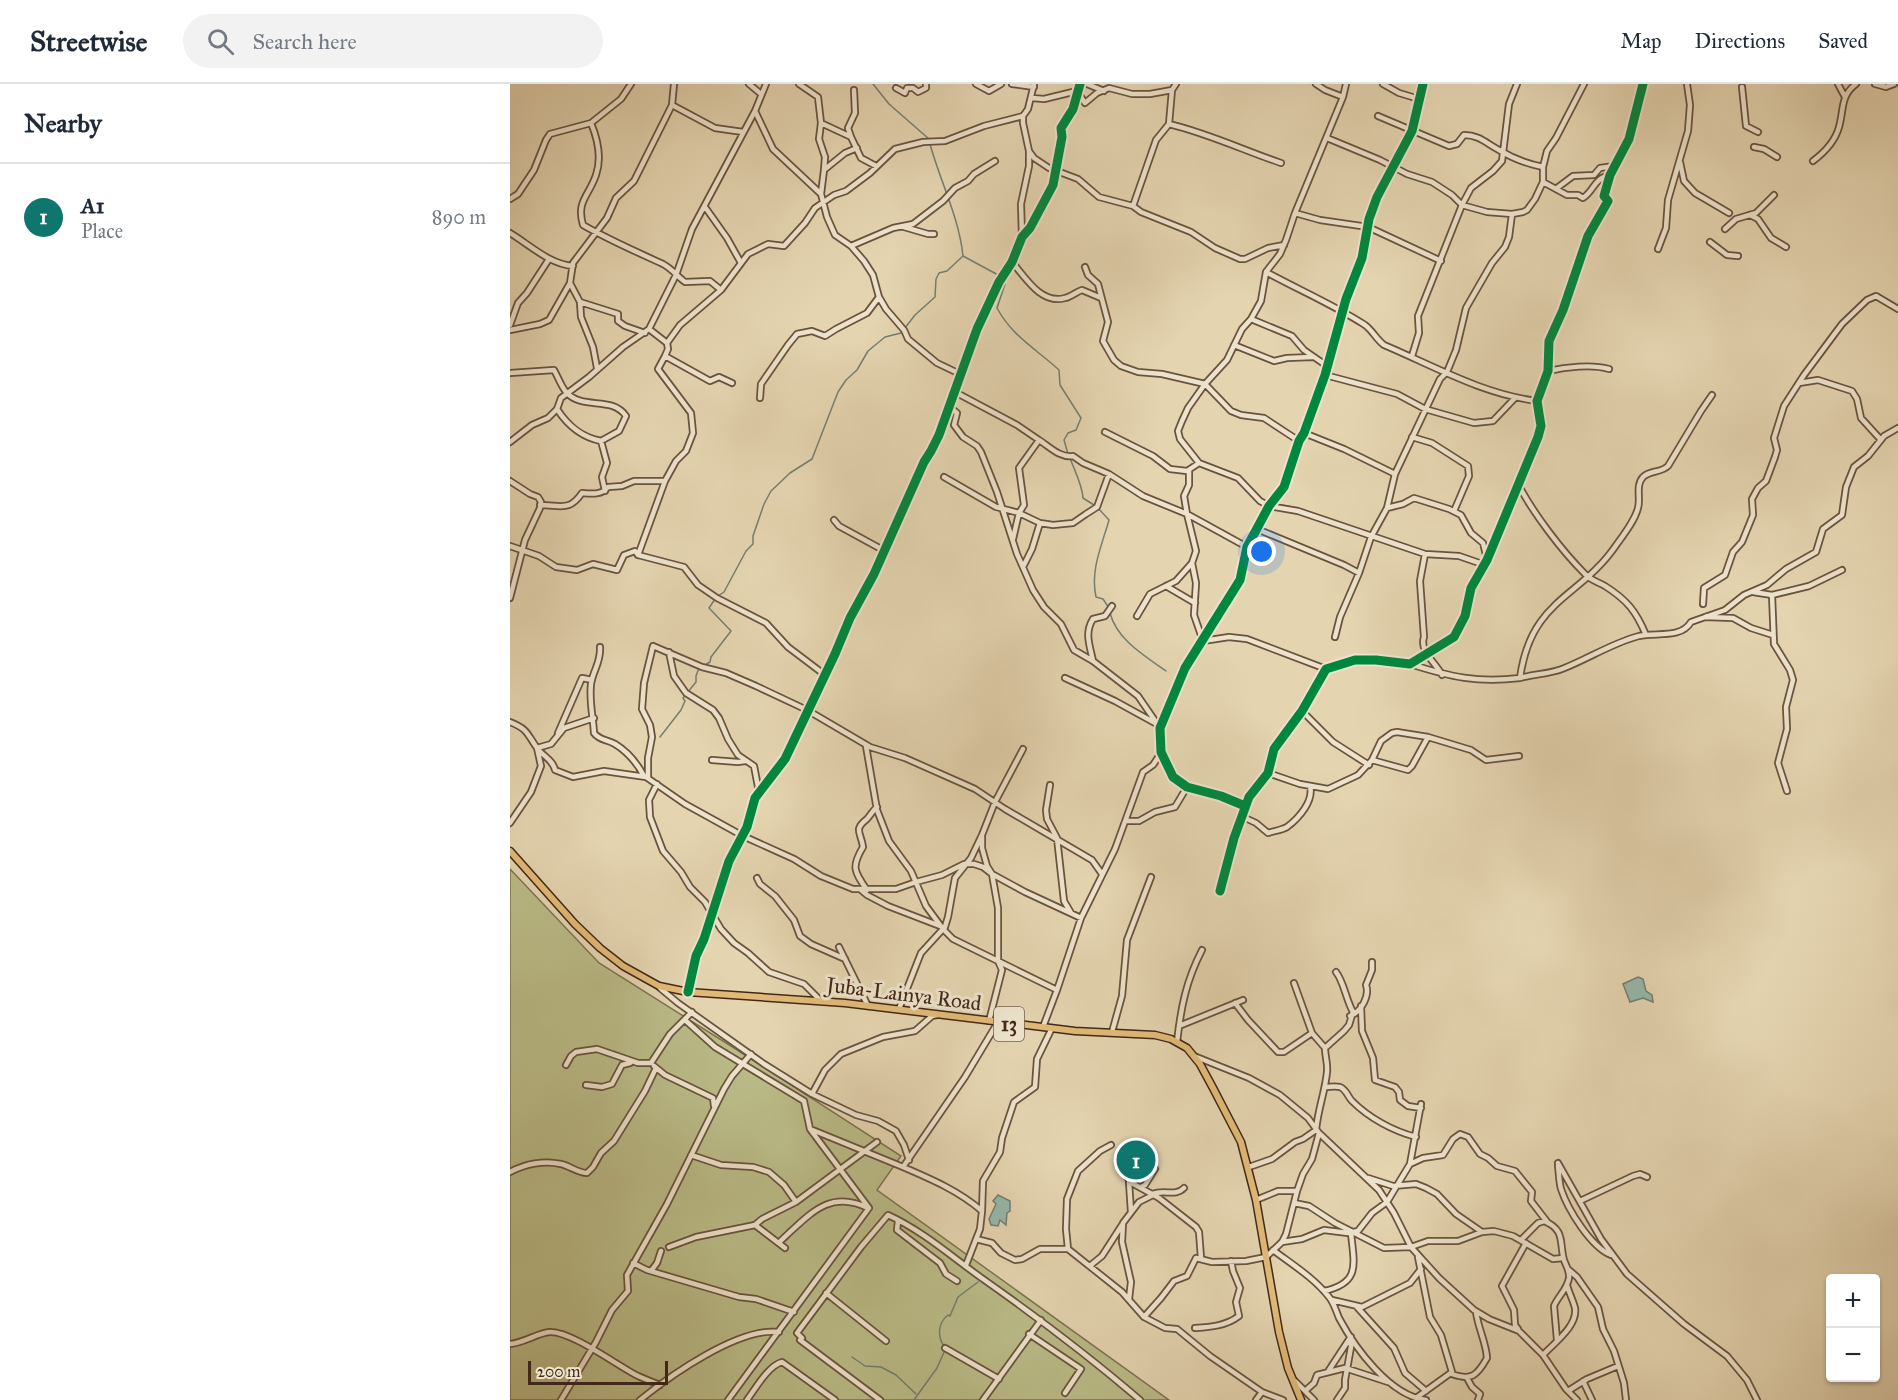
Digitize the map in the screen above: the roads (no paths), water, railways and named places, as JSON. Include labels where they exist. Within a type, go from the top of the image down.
[{"type":"main road","name":"Juba-Lainya Road","points":[[510,851],[575,924],[600,948],[623,966],[659,986],[688,992],[820,1000],[1052,1028],[1155,1035],[1177,1042],[1194,1056],[1241,1142],[1256,1200],[1279,1332],[1291,1377],[1301,1400]]},
{"type":"street","points":[[510,199],[518,194],[534,170],[550,134],[591,123],[621,99],[631,84]]},
{"type":"street","points":[[510,330],[549,320],[570,283],[573,262],[597,233],[616,198],[634,182],[672,105],[674,84]]},
{"type":"street","points":[[749,84],[761,94]]},
{"type":"street","points":[[510,441],[532,425],[548,418],[557,409],[561,398],[623,347],[647,331],[675,275],[692,229],[755,111],[766,84]]},
{"type":"street","points":[[800,84],[818,97],[821,123],[819,139],[824,153],[821,194]]},
{"type":"street","points":[[896,88],[905,93],[907,88],[913,88],[918,92],[926,87],[926,84]]},
{"type":"street","points":[[976,84],[989,91],[1001,84]]},
{"type":"street","points":[[1012,84],[1034,85],[1032,98],[1023,116],[1029,166],[1021,204],[1022,237]]},
{"type":"street","points":[[688,992],[696,956],[729,861],[747,827],[750,810],[759,792],[785,759],[934,445],[956,392],[960,374],[977,329],[999,282],[1012,262],[1022,237],[1030,228],[1053,185],[1062,137],[1061,128],[1073,109],[1080,84]]},
{"type":"street","points":[[1087,84],[1104,91]]},
{"type":"street","points":[[1133,206],[1156,140],[1169,124],[1172,90],[1176,84]]},
{"type":"street","points":[[1316,84],[1343,98]]},
{"type":"street","points":[[1346,84],[1343,98],[1284,245],[1266,272],[1263,296],[1227,360],[1205,384],[1188,408],[1178,431],[1180,439],[1199,463],[1239,478],[1260,501],[1269,506],[1298,511],[1425,554],[1459,556],[1486,562]]},
{"type":"street","points":[[1383,84],[1399,93],[1419,99]]},
{"type":"street","points":[[1245,806],[1221,796],[1187,787],[1173,777],[1161,752],[1160,728],[1185,668],[1240,579],[1247,547],[1269,506],[1284,487],[1328,366],[1342,313],[1362,258],[1377,197],[1412,131],[1423,84]]},
{"type":"street","points":[[1412,356],[1418,340],[1418,316],[1462,205],[1471,188],[1499,166],[1502,161],[1509,104],[1517,84]]},
{"type":"street","points":[[1327,138],[1407,174],[1432,182],[1452,195],[1462,205],[1487,212],[1512,214],[1527,210],[1543,182],[1543,167],[1547,151],[1584,84]]},
{"type":"street","points":[[1410,664],[1454,637],[1465,616],[1471,588],[1486,562],[1534,447],[1541,426],[1537,401],[1548,371],[1549,341],[1563,310],[1591,230],[1608,201],[1605,196],[1610,176],[1629,139],[1643,84]]},
{"type":"street","points":[[1658,249],[1666,228],[1668,200],[1688,131],[1690,105],[1687,84]]},
{"type":"street","points":[[1838,84],[1845,97]]},
{"type":"street","points":[[1814,161],[1834,139],[1845,97],[1857,84]]},
{"type":"street","points":[[1875,84],[1884,87],[1894,84]]},
{"type":"street","points":[[1742,87],[1746,126],[1758,132]]},
{"type":"street","points":[[1077,91],[1085,103],[1097,93],[1109,88],[1132,94],[1172,90]]},
{"type":"street","points":[[854,90],[855,113],[848,128],[864,160],[876,166]]},
{"type":"street","points":[[1032,98],[1044,99],[1077,91]]},
{"type":"street","points":[[672,105],[715,128],[743,132]]},
{"type":"street","points":[[755,111],[773,149],[821,194],[827,217],[835,234],[851,246],[873,275],[879,297],[904,330],[908,339],[937,363],[960,374]]},
{"type":"street","points":[[638,555],[665,481],[676,461],[686,451],[693,433],[691,413],[658,369],[668,349],[667,343],[680,325],[721,290],[752,251],[768,244],[784,246],[815,208],[824,201],[846,191],[870,173],[895,148],[923,142],[945,141],[984,126],[1023,116]]},
{"type":"street","points":[[1378,116],[1449,146],[1457,144],[1464,135],[1478,136],[1502,152],[1543,167]]},
{"type":"street","points":[[591,123],[598,146],[598,164],[595,177],[581,203],[584,225],[631,251],[644,254],[666,266],[685,282],[710,281],[721,290]]},
{"type":"street","points":[[821,123],[851,137]]},
{"type":"street","points":[[1169,124],[1200,132],[1212,139],[1281,163]]},
{"type":"street","points":[[1754,147],[1764,149],[1777,157]]},
{"type":"street","points":[[824,170],[845,153],[857,148]]},
{"type":"street","points":[[1029,151],[1034,158],[1055,171],[1078,179],[1099,198],[1133,206],[1141,212],[1191,232],[1215,248],[1240,259],[1245,259],[1268,248],[1284,245]]},
{"type":"street","points":[[1680,160],[1684,181],[1700,197],[1729,213]]},
{"type":"street","points":[[851,246],[901,226],[915,223],[943,201],[955,188],[994,161]]},
{"type":"street","points":[[1557,188],[1573,176],[1594,175],[1600,168],[1614,166]]},
{"type":"street","points":[[1543,182],[1567,195],[1578,195],[1583,198],[1589,194],[1599,179],[1610,176]]},
{"type":"street","points":[[1725,229],[1736,219],[1756,213],[1774,195]]},
{"type":"street","points":[[705,207],[741,263]]},
{"type":"street","points":[[1295,213],[1320,220],[1368,227],[1441,261]]},
{"type":"street","points":[[1335,638],[1340,617],[1359,573],[1371,537],[1387,508],[1395,474],[1440,379],[1447,372],[1456,350],[1466,308],[1478,285],[1505,247],[1509,237],[1512,214]]},
{"type":"street","points":[[1750,215],[1758,219],[1771,238],[1786,247]]},
{"type":"street","points":[[901,226],[934,234]]},
{"type":"street","points":[[510,233],[549,259],[573,267]]},
{"type":"street","points":[[1710,242],[1728,255],[1738,256]]},
{"type":"street","points":[[510,325],[518,303],[527,294],[549,259]]},
{"type":"street","points":[[1012,262],[1039,292],[1056,299],[1068,298],[1082,290],[1101,298]]},
{"type":"street","points":[[1085,267],[1088,275],[1098,284],[1108,326],[1103,341],[1117,363],[1138,372],[1162,374],[1205,384],[1231,411],[1241,415],[1264,418],[1299,441]]},
{"type":"street","points":[[1266,272],[1326,302],[1367,327],[1384,345],[1469,383],[1515,398],[1537,401]]},
{"type":"street","points":[[1005,274],[1023,275]]},
{"type":"street","points":[[570,283],[580,302],[581,317],[593,347],[597,368]]},
{"type":"street","points":[[1703,604],[1704,588],[1725,574],[1733,552],[1742,542],[1753,514],[1752,499],[1758,488],[1766,482],[1775,457],[1777,450],[1774,438],[1781,411],[1799,382],[1842,324],[1867,300],[1876,296],[1898,309]]},
{"type":"street","points":[[760,398],[761,384],[797,334],[812,331],[825,336],[867,313],[879,297]]},
{"type":"street","points":[[580,302],[618,314],[618,321],[625,326],[647,331],[667,343]]},
{"type":"street","points":[[1251,319],[1292,336],[1313,357],[1328,366]]},
{"type":"street","points":[[1234,345],[1274,361],[1313,357]]},
{"type":"street","points":[[665,356],[710,381],[719,377],[732,383]]},
{"type":"street","points":[[1548,371],[1595,365],[1610,369]]},
{"type":"street","points":[[1439,368],[1440,379]]},
{"type":"street","points":[[510,373],[554,370],[567,394],[590,405],[597,402],[610,405],[621,410],[626,416],[620,431],[601,441],[576,431],[565,422],[557,409]]},
{"type":"street","points":[[1325,375],[1397,394],[1425,409],[1463,421],[1488,423],[1498,417],[1515,398]]},
{"type":"street","points":[[1799,382],[1818,380],[1852,391],[1857,399],[1861,418],[1881,440]]},
{"type":"street","points":[[956,392],[1017,425],[1060,454],[1073,456],[1083,464],[1109,474],[1143,496],[1187,514],[1247,547]]},
{"type":"street","points":[[1520,678],[1525,655],[1538,623],[1552,606],[1607,557],[1638,510],[1639,485],[1642,478],[1668,466],[1712,395]]},
{"type":"street","points":[[950,407],[957,413],[954,425],[963,437],[981,452],[1027,579],[1044,607],[1061,624],[1074,650],[1094,661],[1138,696],[1160,728]]},
{"type":"street","points":[[1203,641],[1229,636],[1238,637],[1326,669],[1355,660],[1376,660],[1410,664],[1465,680],[1520,678],[1558,670],[1595,652],[1646,635],[1684,630],[1691,622],[1725,610],[1816,552],[1823,529],[1842,515],[1846,487],[1854,467],[1868,456],[1881,440],[1898,428]]},
{"type":"street","points":[[1105,432],[1153,456],[1170,469],[1183,472],[1199,463]]},
{"type":"street","points":[[1304,433],[1344,449],[1395,474]]},
{"type":"street","points":[[1412,437],[1432,443],[1468,466],[1469,476],[1454,511]]},
{"type":"street","points":[[1013,541],[1019,513],[1024,505],[1019,468],[1039,440]]},
{"type":"street","points":[[601,441],[607,463],[602,477],[605,491]]},
{"type":"street","points":[[1137,616],[1150,594],[1176,581],[1192,562],[1196,551],[1184,496],[1189,485],[1189,470]]},
{"type":"street","points":[[944,477],[1001,509],[1019,513],[1040,523],[1053,525],[1073,523],[1097,507],[1109,474]]},
{"type":"street","points":[[510,481],[538,497],[540,505],[525,540],[510,598]]},
{"type":"street","points":[[540,505],[564,507],[576,503],[582,493],[594,495],[605,491],[608,487],[622,486],[634,481],[665,481]]},
{"type":"street","points":[[1518,484],[1535,512],[1587,577],[1604,586],[1631,607],[1639,617],[1646,635]]},
{"type":"street","points":[[1387,508],[1403,504],[1414,498],[1454,511],[1461,515],[1467,528],[1483,543],[1486,562]]},
{"type":"street","points":[[834,520],[839,526],[883,550]]},
{"type":"street","points":[[1023,565],[1032,549],[1040,523]]},
{"type":"street","points":[[1257,529],[1359,573]]},
{"type":"street","points":[[510,546],[539,556],[556,567],[577,570],[593,564],[618,570],[624,555],[635,551],[638,555],[684,567],[698,585],[717,598],[766,623],[788,647],[825,675]]},
{"type":"street","points":[[1425,554],[1420,591],[1423,610],[1422,644],[1426,654],[1443,675]]},
{"type":"street","points":[[1192,562],[1196,577],[1194,615],[1203,641]]},
{"type":"street","points":[[1751,592],[1772,595],[1809,586],[1842,570]]},
{"type":"street","points":[[1166,586],[1195,603]]},
{"type":"street","points":[[1772,595],[1774,644],[1790,670],[1792,680],[1786,707],[1787,729],[1778,763],[1787,791]]},
{"type":"street","points":[[1094,661],[1088,627],[1093,619],[1105,616],[1112,606]]},
{"type":"street","points":[[1703,617],[1733,618],[1751,628],[1773,635]]},
{"type":"street","points":[[646,777],[652,737],[650,725],[642,710],[644,683],[653,646],[702,667],[726,673],[756,686],[807,710],[866,746],[909,760],[975,789],[1092,860],[1102,874]]},
{"type":"street","points":[[600,647],[601,659],[592,680],[590,700],[596,736],[619,747],[635,761],[646,777],[685,804],[743,836],[794,859],[821,876],[847,886],[864,890],[896,889],[942,875],[969,861],[995,802],[1023,749]]},
{"type":"street","points":[[669,652],[674,676],[686,693],[713,710],[720,718],[730,744],[738,755],[754,766],[759,792]]},
{"type":"street","points":[[1220,891],[1227,858],[1249,796],[1268,773],[1274,749],[1302,711],[1326,669]]},
{"type":"street","points":[[555,738],[582,678],[592,680]]},
{"type":"street","points":[[1065,678],[1155,723]]},
{"type":"street","points":[[1302,711],[1333,742],[1369,765]]},
{"type":"street","points":[[537,748],[551,744],[564,728],[594,718]]},
{"type":"street","points":[[510,722],[519,725],[531,735],[541,766],[531,792],[510,823]]},
{"type":"street","points":[[1268,773],[1328,789],[1351,779],[1369,765],[1381,741],[1392,733],[1428,737],[1471,750],[1486,760],[1519,756]]},
{"type":"street","points":[[1372,760],[1408,770],[1428,737]]},
{"type":"street","points":[[866,746],[877,807],[889,840],[910,871],[922,899],[942,929],[953,939],[1057,990]]},
{"type":"street","points":[[537,748],[554,765],[555,771],[573,777],[604,771],[646,777]]},
{"type":"street","points":[[1043,1027],[1081,918],[1126,821],[1143,772],[1153,765],[1161,752]]},
{"type":"street","points":[[712,760],[745,761]]},
{"type":"street","points":[[657,784],[649,800],[650,817],[663,851],[681,872],[690,887],[712,913],[727,936],[759,964],[775,975],[808,987],[820,1000]]},
{"type":"street","points":[[1050,785],[1047,819],[1057,838],[1064,901],[1071,913]]},
{"type":"street","points":[[1241,816],[1256,823],[1268,833],[1284,829],[1305,808],[1312,794],[1310,786]]},
{"type":"street","points":[[1126,821],[1139,821],[1155,812],[1175,807],[1187,787]]},
{"type":"street","points":[[877,807],[858,828],[863,845],[856,858],[855,873],[864,890],[867,895],[888,906],[942,929]]},
{"type":"street","points":[[982,835],[982,848],[992,874],[998,908],[998,961],[1002,970],[989,1021]]},
{"type":"street","points":[[964,864],[977,865],[1081,918]]},
{"type":"street","points":[[899,1009],[921,953],[942,929],[948,917],[955,878],[964,864]]},
{"type":"street","points":[[1112,1032],[1122,996],[1127,940],[1151,877]]},
{"type":"street","points":[[757,878],[795,921],[802,939],[845,959]]},
{"type":"street","points":[[839,947],[868,1006]]},
{"type":"street","points":[[1177,1042],[1185,988],[1190,972],[1202,950]]},
{"type":"street","points":[[1350,1016],[1355,1015],[1368,990],[1366,985],[1372,970],[1372,962]]},
{"type":"street","points":[[1324,1048],[1344,1031],[1353,1012],[1336,972]]},
{"type":"street","points":[[1144,1317],[1174,1281],[1187,1276],[1196,1258],[1206,1261],[1246,1261],[1266,1257],[1282,1242],[1286,1234],[1297,1191],[1312,1159],[1318,1132],[1318,1108],[1328,1069],[1324,1048],[1312,1033],[1294,983]]},
{"type":"street","points":[[659,986],[751,1054],[812,1094],[856,1115],[878,1121],[896,1131],[909,1160]]},
{"type":"street","points":[[1179,1026],[1243,1000]]},
{"type":"street","points":[[1234,1003],[1278,1052],[1284,1052],[1312,1033]]},
{"type":"street","points":[[1282,1242],[1302,1239],[1324,1230],[1352,1233],[1360,1228],[1371,1213],[1387,1202],[1410,1164],[1421,1106],[1407,1106],[1395,1087],[1375,1080],[1373,1058],[1362,1031],[1361,1006]]},
{"type":"street","points":[[651,1062],[670,1034],[692,1012]]},
{"type":"street","points":[[812,1094],[825,1070],[842,1054],[884,1037],[915,1031],[932,1016],[942,1015]]},
{"type":"street","points":[[685,1020],[707,1041],[804,1101],[810,1129],[869,1208]]},
{"type":"street","points":[[903,1167],[965,1077],[998,1022]]},
{"type":"street","points":[[966,1265],[982,1221],[983,1181],[1000,1152],[1002,1138],[1014,1102],[1035,1087],[1037,1059],[1052,1028]]},
{"type":"street","points":[[566,1065],[576,1052],[597,1049],[638,1063]]},
{"type":"street","points":[[561,1400],[612,1310],[627,1291],[626,1277],[658,1221],[732,1076],[751,1054]]},
{"type":"street","points":[[1194,1056],[1249,1078],[1280,1095],[1308,1118],[1318,1132],[1367,1177],[1387,1202],[1411,1247],[1439,1278],[1476,1311],[1519,1331]]},
{"type":"street","points":[[586,1085],[609,1086],[622,1065],[651,1062]]},
{"type":"street","points":[[651,1062],[665,1075],[713,1098],[714,1109]]},
{"type":"street","points":[[510,1172],[530,1164],[553,1163],[587,1173],[601,1153],[614,1141],[656,1068]]},
{"type":"street","points":[[1325,1087],[1343,1088],[1350,1100],[1375,1118],[1398,1132],[1416,1137]]},
{"type":"street","points":[[810,1129],[953,1190],[982,1210]]},
{"type":"street","points":[[1249,1167],[1272,1159],[1295,1142],[1318,1132]]},
{"type":"street","points":[[1410,1164],[1423,1158],[1443,1155],[1457,1135],[1464,1135],[1474,1143],[1480,1154],[1497,1166],[1515,1171],[1532,1192],[1531,1200],[1562,1238],[1563,1258],[1569,1270],[1577,1277],[1598,1307],[1602,1326],[1614,1349],[1624,1383],[1626,1400]]},
{"type":"street","points":[[669,1247],[696,1237],[755,1225],[796,1202],[877,1142]]},
{"type":"street","points":[[1068,1249],[1067,1198],[1078,1171],[1100,1151],[1111,1145]]},
{"type":"street","points":[[691,1155],[721,1165],[753,1167],[769,1172],[784,1185],[796,1202]]},
{"type":"street","points":[[1119,1157],[1120,1165],[1129,1180],[1131,1212]]},
{"type":"street","points":[[1612,1255],[1604,1252],[1595,1244],[1566,1203],[1560,1186],[1558,1163],[1612,1255],[1642,1288],[1727,1356],[1747,1380],[1757,1400]]},
{"type":"street","points":[[1141,1187],[1155,1169]]},
{"type":"street","points":[[1580,1201],[1633,1176],[1640,1174],[1647,1177]]},
{"type":"street","points":[[1367,1177],[1397,1185],[1416,1184],[1434,1192],[1456,1214],[1482,1232]]},
{"type":"street","points":[[1129,1180],[1196,1227],[1199,1232],[1201,1258]]},
{"type":"street","points":[[1091,1265],[1102,1256],[1139,1202],[1162,1191],[1175,1193],[1184,1188]]},
{"type":"street","points":[[1256,1200],[1278,1191],[1297,1191]]},
{"type":"street","points":[[779,1244],[804,1219],[827,1203],[850,1201],[869,1208]]},
{"type":"street","points":[[1294,1203],[1309,1206],[1352,1233],[1384,1248],[1411,1247],[1428,1241],[1458,1241],[1482,1232],[1494,1231],[1503,1232],[1523,1241],[1553,1259],[1563,1258]]},
{"type":"street","points":[[728,1400],[869,1208]]},
{"type":"street","points":[[880,1400],[800,1340],[802,1338],[797,1334],[886,1215],[932,1241],[966,1265],[1104,1368],[1140,1400]]},
{"type":"street","points":[[898,1221],[897,1230],[940,1263],[945,1268],[946,1274],[957,1281]]},
{"type":"street","points":[[1548,1223],[1540,1222],[1523,1241],[1503,1286],[1513,1307],[1515,1325],[1543,1355],[1577,1400]]},
{"type":"street","points":[[1123,1223],[1122,1242],[1131,1282],[1129,1299]]},
{"type":"street","points":[[755,1225],[785,1248]]},
{"type":"street","points":[[1324,1291],[1339,1288],[1353,1272],[1352,1233]]},
{"type":"street","points":[[976,1239],[992,1243],[1001,1253],[1015,1260],[1023,1259],[1040,1249],[1068,1249],[1105,1277],[1129,1299],[1144,1317],[1165,1328],[1177,1329],[1210,1356],[1262,1392],[1283,1400]]},
{"type":"street","points":[[1273,1250],[1314,1280],[1332,1300],[1351,1337],[1369,1363],[1389,1382],[1415,1399],[1426,1400]]},
{"type":"street","points":[[651,1271],[661,1251]]},
{"type":"street","points":[[1418,1255],[1430,1317],[1441,1335],[1452,1374]]},
{"type":"street","points":[[1195,1328],[1226,1323],[1239,1316],[1236,1302],[1239,1288],[1231,1261]]},
{"type":"street","points":[[633,1263],[651,1271],[739,1297],[756,1299],[794,1312]]},
{"type":"street","points":[[1332,1300],[1357,1307],[1365,1306],[1410,1283],[1421,1269]]},
{"type":"street","points":[[1557,1340],[1554,1306],[1567,1285],[1569,1270]]},
{"type":"street","points":[[1543,1355],[1575,1317],[1575,1307],[1567,1285]]},
{"type":"street","points":[[826,1293],[886,1341]]},
{"type":"street","points":[[1357,1307],[1394,1348],[1404,1373],[1426,1390]]},
{"type":"street","points":[[1415,1399],[1452,1374],[1467,1378],[1474,1374],[1487,1358],[1486,1345],[1479,1328],[1476,1311]]},
{"type":"street","points":[[983,1400],[1041,1320]]},
{"type":"street","points":[[640,1400],[688,1364],[738,1340],[766,1330],[778,1332]]},
{"type":"street","points":[[510,1344],[527,1341],[551,1332],[569,1338],[640,1377],[660,1385]]},
{"type":"street","points":[[1029,1334],[1081,1369],[1065,1393]]},
{"type":"street","points":[[1337,1400],[1345,1388],[1351,1337]]},
{"type":"street","points":[[1329,1370],[1351,1337]]},
{"type":"street","points":[[945,1348],[999,1379]]},
{"type":"street","points":[[747,1400],[766,1375],[778,1363],[783,1362],[835,1400]]},
{"type":"street","points":[[1568,1391],[1583,1381],[1618,1366]]},
{"type":"street","points":[[1305,1391],[1315,1382],[1317,1375],[1329,1370],[1347,1368],[1389,1382]]},
{"type":"street","points":[[1291,1377],[1314,1400]]},
{"type":"street","points":[[1467,1378],[1480,1394],[1478,1400]]},
{"type":"street","points":[[1583,1381],[1592,1400]]},
{"type":"street","points":[[1256,1400],[1262,1392]]},
{"type":"waterway","points":[[873,84],[889,104],[929,139]]},
{"type":"waterway","points":[[718,596],[724,592],[746,551],[753,544],[753,536],[771,491],[790,473],[812,459],[838,392],[846,380],[857,370],[868,351],[885,337],[901,333],[915,315],[935,297],[936,279],[939,273],[947,271],[963,256],[953,213],[930,144]]},
{"type":"waterway","points":[[963,256],[1000,276]]},
{"type":"waterway","points":[[1003,279],[1005,284],[997,308],[1010,327],[1059,370],[1060,385],[1081,418],[1076,430],[1068,433],[1064,440],[1068,454]]},
{"type":"waterway","points":[[1070,458],[1083,498],[1097,507],[1109,520],[1095,577],[1096,597],[1103,599],[1109,608]]},
{"type":"waterway","points":[[703,666],[710,662],[711,657],[731,631],[709,608],[715,599]]},
{"type":"waterway","points":[[1110,613],[1125,639],[1166,671]]},
{"type":"waterway","points":[[660,737],[681,710],[685,701],[683,698],[696,682],[699,668]]},
{"type":"waterway","points":[[944,1346],[940,1334],[942,1322],[948,1315],[950,1316],[958,1297],[978,1282]]},
{"type":"waterway","points":[[914,1400],[937,1368],[945,1350]]},
{"type":"waterway","points":[[852,1357],[865,1366],[881,1367],[896,1375],[916,1394]]},
{"type":"place","name":"A1","points":[[1136,1160]]}]
